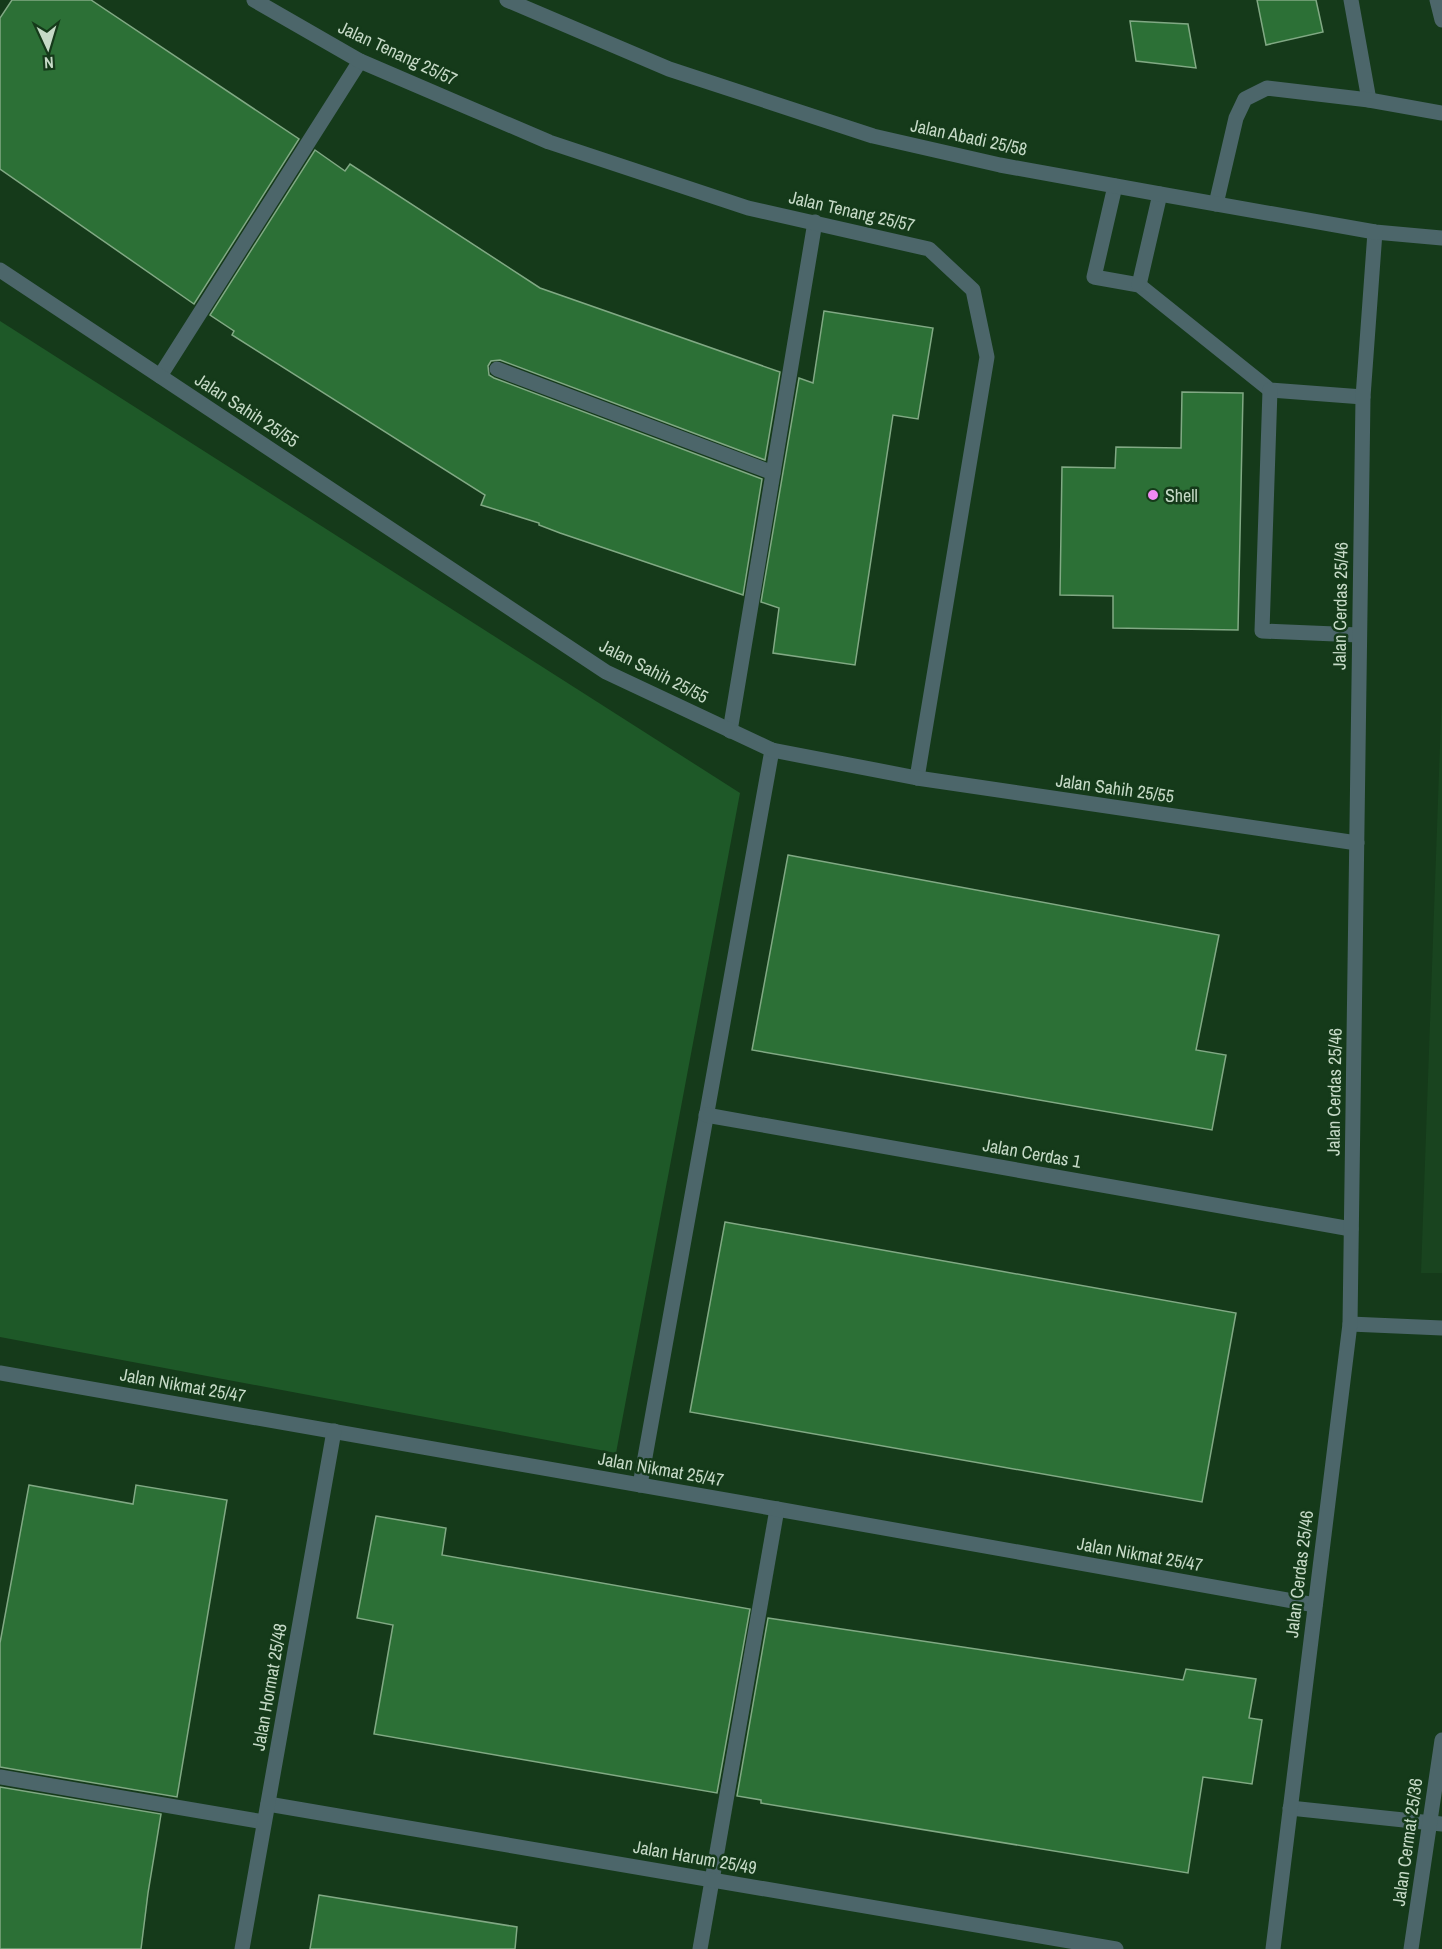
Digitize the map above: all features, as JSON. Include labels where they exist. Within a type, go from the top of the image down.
[{"type":"street","name":"Jalan Tenang 25/57","points":[[254,0],[360,61],[549,142],[748,208],[929,249],[973,290],[987,357],[917,778]]},
{"type":"street","name":"Jalan Abadi 25/58","points":[[507,0],[669,69],[873,136],[1000,165],[1115,186],[1375,232],[1442,238]]},
{"type":"street","points":[[1351,0],[1369,100]]},
{"type":"street","points":[[1437,0],[1442,20]]},
{"type":"street","points":[[160,376],[360,61]]},
{"type":"street","points":[[1216,204],[1236,118],[1245,99],[1266,88],[1369,100],[1442,112]]},
{"type":"street","points":[[1115,186],[1094,277],[1139,285],[1270,390],[1363,397]]},
{"type":"street","points":[[1139,285],[1160,194]]},
{"type":"street","points":[[730,730],[815,222]]},
{"type":"street","name":"Jalan Cerdas 25/46","points":[[1273,1949],[1350,1324],[1363,397],[1375,232]]},
{"type":"street","name":"Jalan Sahih 25/55","points":[[0,270],[606,672],[772,750],[917,778],[1357,843]]},
{"type":"street","points":[[497,369],[773,473]]},
{"type":"street","points":[[1270,390],[1262,631],[1359,634]]},
{"type":"street","points":[[640,1485],[772,750]]},
{"type":"street","name":"Jalan Cerdas 1","points":[[706,1115],[1351,1229]]},
{"type":"street","points":[[1350,1324],[1442,1328]]},
{"type":"street","name":"Jalan Nikmat 25/47","points":[[0,1372],[1316,1605]]},
{"type":"street","name":"Jalan Hormat 25/48","points":[[242,1949],[333,1431]]},
{"type":"street","points":[[700,1949],[777,1509]]},
{"type":"street","name":"Jalan Cermat 25/36","points":[[1411,1949],[1436,1823],[1442,1740]]},
{"type":"street","points":[[0,1777],[264,1822]]},
{"type":"street","name":"Jalan Harum 25/49","points":[[268,1803],[1116,1949]]},
{"type":"street","points":[[1290,1808],[1436,1823]]},
{"type":"shaded area","points":[[0,321],[740,793],[616,1453],[0,1337]]},
{"type":"shaded area","points":[[1442,689],[1442,1273],[1421,1273]]},
{"type":"building","points":[[12,0],[91,0],[299,139],[194,304],[0,169],[0,18]]},
{"type":"building","points":[[1257,0],[1316,0],[1323,32],[1266,45]]},
{"type":"building","points":[[1130,21],[1188,24],[1196,68],[1136,61]]},
{"type":"building","points":[[315,150],[345,171],[350,164],[540,288],[780,372],[765,460],[500,360],[491,361],[488,366],[489,375],[494,378],[762,479],[743,595],[560,533],[539,525],[539,523],[481,505],[485,495],[232,335],[234,331],[210,315]]},
{"type":"building","points":[[824,311],[933,328],[918,419],[893,415],[855,665],[773,653],[779,608],[761,602],[799,378],[813,383]]},
{"type":"building","points":[[1182,392],[1243,393],[1238,630],[1113,628],[1113,596],[1060,595],[1062,467],[1115,468],[1116,447],[1181,448]]},
{"type":"building","points":[[788,855],[1219,935],[1196,1050],[1226,1055],[1212,1130],[752,1050]]},
{"type":"building","points":[[725,1222],[1236,1313],[1202,1502],[690,1412]]},
{"type":"building","points":[[29,1485],[133,1504],[136,1485],[227,1500],[177,1797],[0,1767],[0,1643]]},
{"type":"building","points":[[376,1516],[446,1528],[442,1555],[750,1609],[717,1793],[374,1734],[393,1625],[357,1618]]},
{"type":"building","points":[[768,1618],[1183,1680],[1186,1669],[1256,1679],[1249,1718],[1262,1720],[1252,1784],[1203,1777],[1188,1873],[761,1803],[761,1800],[737,1796]]},
{"type":"building","points":[[0,1787],[161,1814],[141,1949],[0,1949]]},
{"type":"building","points":[[319,1895],[517,1927],[515,1949],[310,1949]]},
{"type":"place","name":"Shell","points":[[1153,495]]}]
